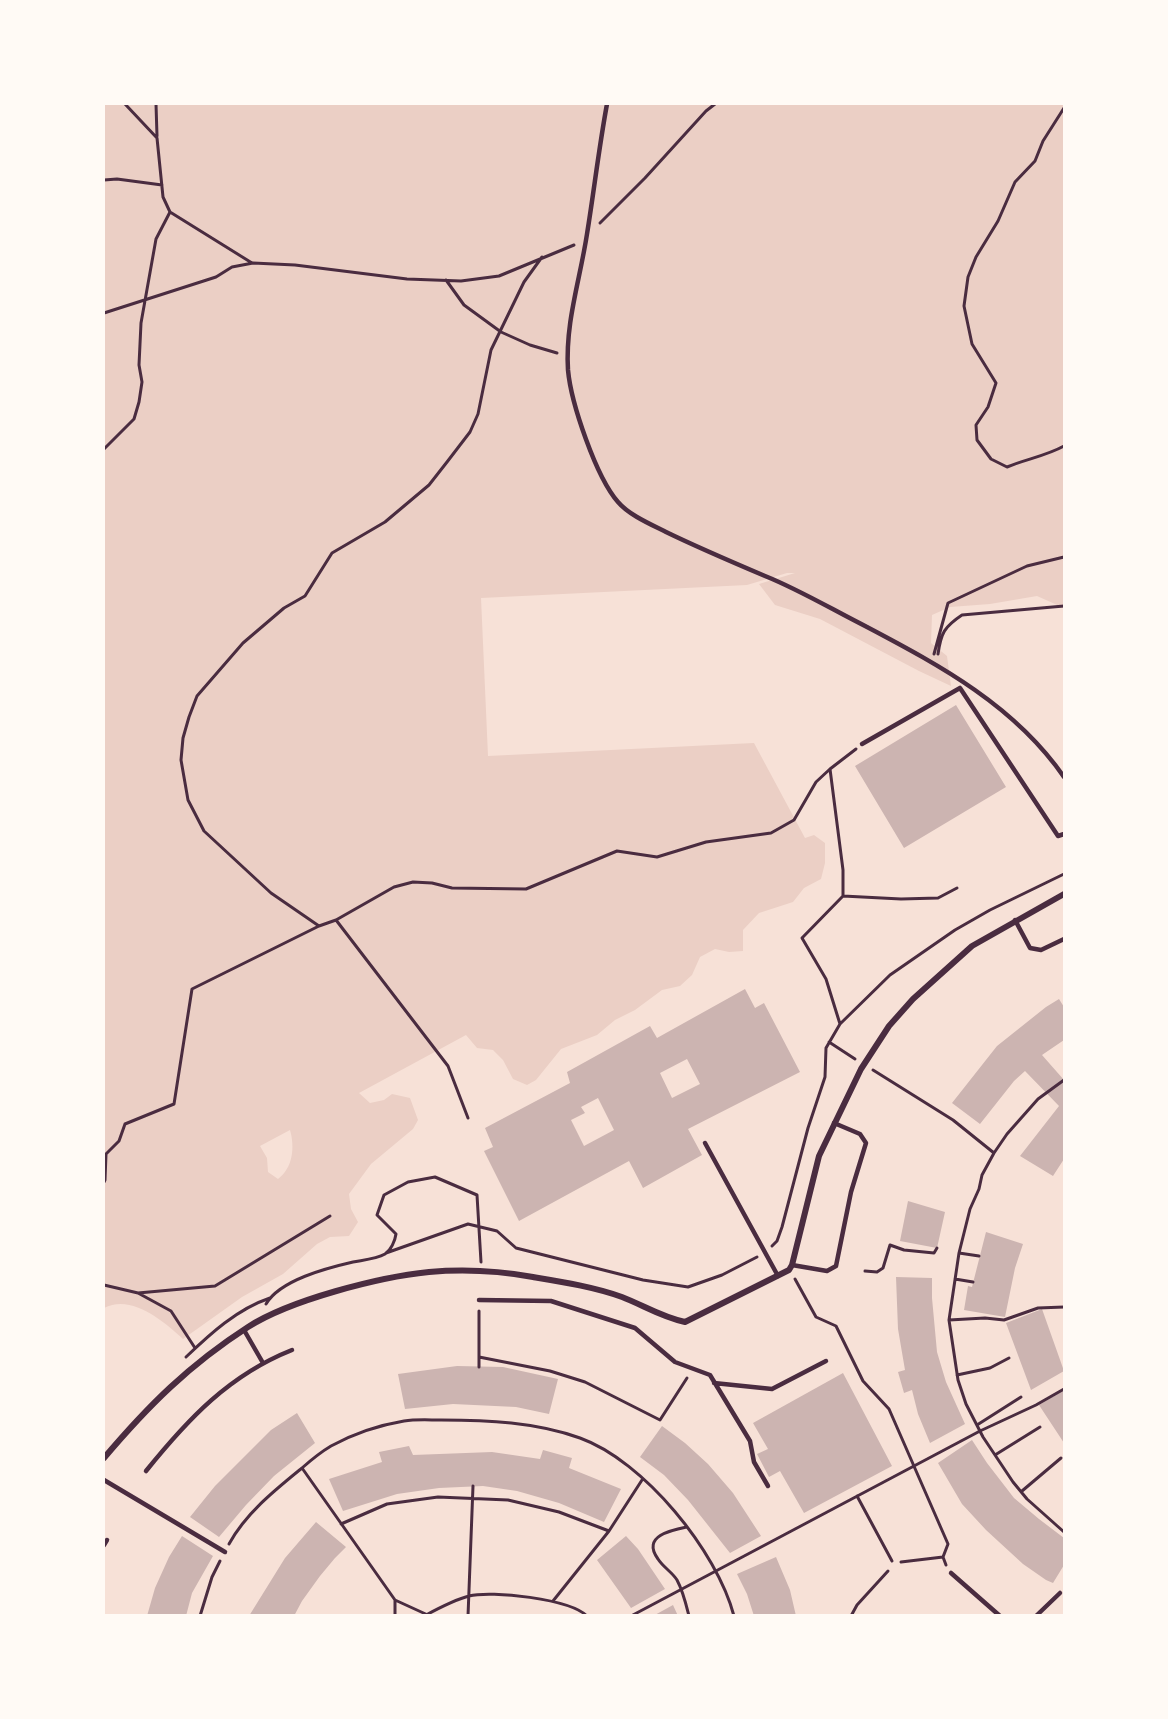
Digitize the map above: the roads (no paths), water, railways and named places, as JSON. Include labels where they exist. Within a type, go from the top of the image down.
[{"type":"street","points":[[104,1458],[139,1417],[176,1380],[244,1330],[285,1309],[349,1288],[429,1272],[508,1273],[590,1288],[622,1297],[669,1319],[685,1322],[778,1276],[791,1268],[819,1156],[867,1058],[889,1026],[913,999],[972,946],[1065,894]]},
{"type":"lane","points":[[607,104],[587,236],[574,296],[568,339],[568,372],[579,417],[598,469],[618,503],[644,521],[814,599],[938,665],[968,684],[1026,729],[1065,777]]},
{"type":"lane","points":[[862,744],[968,684]]},
{"type":"lane","points":[[960,688],[1058,836],[1065,834]]},
{"type":"lane","points":[[1015,920],[1030,948],[1041,950],[1065,939]]},
{"type":"lane","points":[[791,1268],[827,1271],[836,1266],[851,1192],[866,1143],[860,1134],[834,1124]]},
{"type":"lane","points":[[705,1143],[778,1276]]},
{"type":"lane","points":[[479,1300],[551,1301],[635,1328],[675,1362],[710,1376],[750,1441],[754,1462],[768,1486]]},
{"type":"lane","points":[[244,1330],[263,1363]]},
{"type":"lane","points":[[146,1471],[178,1430],[205,1404],[263,1363],[292,1350]]},
{"type":"lane","points":[[714,1383],[772,1389],[826,1361]]},
{"type":"lane","points":[[104,1480],[225,1552]]},
{"type":"lane","points":[[951,1573],[1000,1616]]},
{"type":"lane","points":[[1036,1616],[1060,1593]]}]
